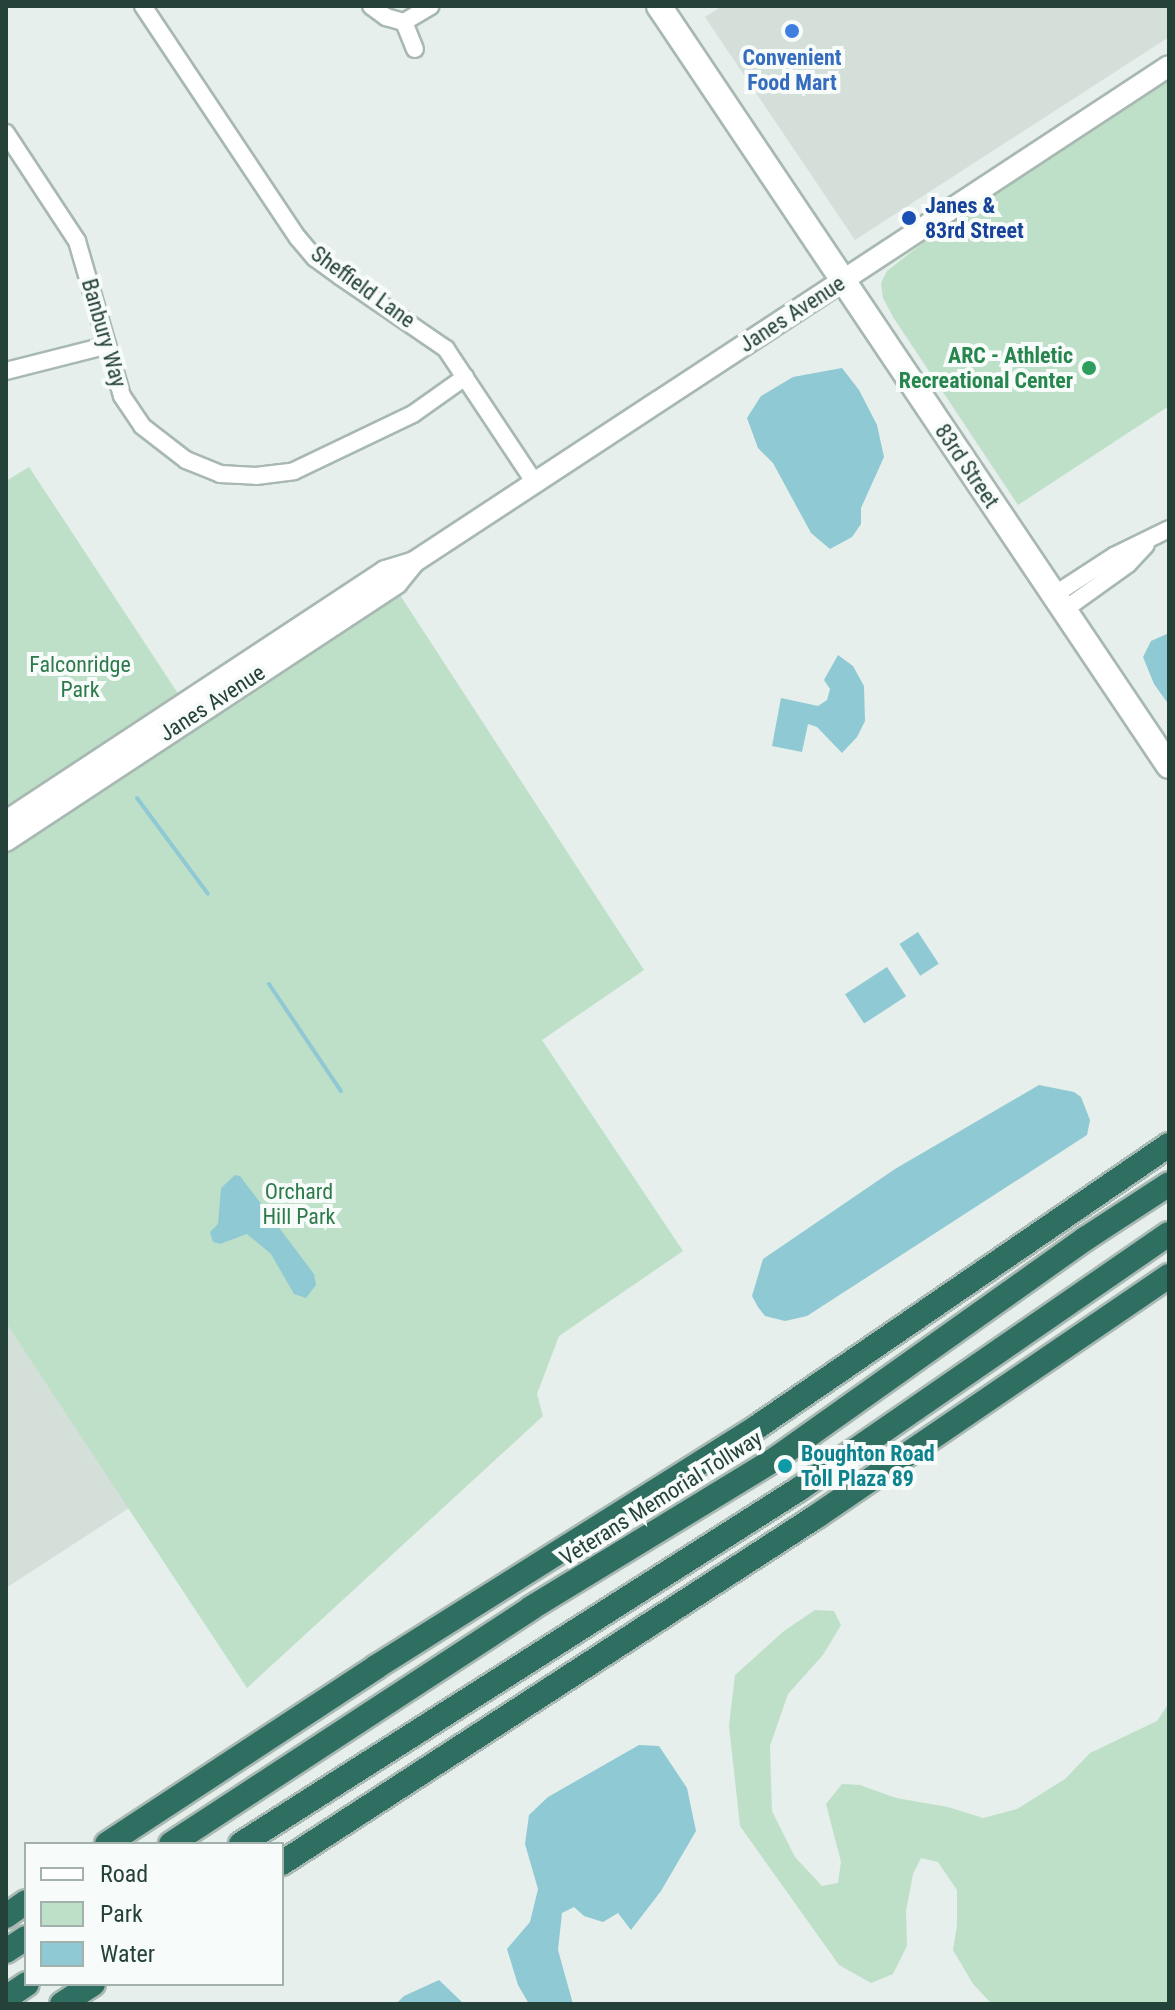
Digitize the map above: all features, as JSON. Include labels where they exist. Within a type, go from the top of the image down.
[{"type":"highway","points":[[110,1842],[376,1667],[757,1427],[1169,1145]]},
{"type":"highway","name":"Veterans Memorial Tollway","points":[[174,1842],[531,1608],[778,1457],[1085,1239],[1169,1184]]},
{"type":"highway","points":[[244,1842],[799,1489],[1169,1234]]},
{"type":"highway","points":[[284,1862],[817,1516],[1169,1276]]},
{"type":"highway","points":[[6,1904],[24,1893]]},
{"type":"highway","points":[[6,1916],[24,1903]]},
{"type":"highway","points":[[6,1951],[24,1939]]},
{"type":"highway","points":[[6,1998],[24,1986]]},
{"type":"highway","points":[[62,2004],[90,1986]]},
{"type":"main road","name":"83rd Street","points":[[659,6],[1169,766]]},
{"type":"street","name":"Sheffield Lane","points":[[143,6],[306,248],[341,277],[446,349],[535,483]]},
{"type":"street","points":[[371,6],[386,17],[404,22],[431,6]]},
{"type":"street","points":[[404,22],[415,49]]},
{"type":"street","name":"Janes Avenue","points":[[6,821],[350,593],[385,571],[414,562],[1169,66]]},
{"type":"street","name":"Banbury Way","points":[[6,133],[77,241],[122,396],[142,426],[168,450],[220,474],[265,475],[311,465],[413,414],[465,377]]},
{"type":"street","points":[[6,371],[105,346]]},
{"type":"street","points":[[1059,602],[1128,564],[1150,541],[1169,529]]},
{"type":"street","name":"Janes Avenue","points":[[6,841],[397,583],[414,562]]},
{"type":"shaded area","points":[[722,6],[1169,6],[1169,37],[855,240],[705,17]]},
{"type":"shaded area","points":[[6,1323],[129,1508],[6,1588]]},
{"type":"green space","points":[[1169,78],[1169,406],[1018,505],[893,317],[883,298],[881,283],[887,271],[934,234]]},
{"type":"green space","name":"Falconridge Park","points":[[29,467],[181,698],[6,816],[6,481]]},
{"type":"green space","name":"Orchard Hill Park","points":[[398,592],[644,970],[542,1040],[683,1251],[559,1336],[537,1394],[543,1416],[247,1688],[6,1323],[6,849]]},
{"type":"green space","points":[[815,1610],[834,1611],[841,1625],[823,1655],[788,1694],[770,1746],[772,1811],[795,1857],[822,1886],[838,1883],[841,1862],[826,1804],[842,1784],[860,1785],[896,1798],[948,1807],[983,1818],[1017,1809],[1065,1779],[1090,1753],[1157,1721],[1169,1703],[1169,2004],[990,2002],[973,1984],[953,1950],[957,1890],[938,1862],[921,1858],[913,1874],[906,1911],[907,1946],[893,1974],[871,1983],[839,1965],[740,1826],[729,1726],[735,1675],[784,1631]]},
{"type":"water","points":[[842,368],[859,390],[877,425],[884,457],[861,508],[861,524],[852,537],[830,549],[811,533],[773,463],[758,448],[747,418],[761,396],[793,377]]},
{"type":"water","points":[[1169,633],[1169,705],[1154,684],[1143,657],[1151,641]]},
{"type":"water","points":[[838,655],[853,666],[864,686],[865,721],[857,737],[842,753],[817,727],[808,724],[802,752],[772,746],[781,698],[818,706],[827,700],[830,689],[824,680]]},
{"type":"water","points":[[918,932],[939,964],[920,976],[900,944]]},
{"type":"water","points":[[887,967],[906,996],[864,1024],[845,994]]},
{"type":"water","points":[[1039,1085],[1074,1092],[1081,1097],[1090,1120],[1087,1135],[807,1316],[785,1321],[765,1316],[752,1296],[763,1259],[895,1169]]},
{"type":"water","points":[[235,1175],[240,1176],[314,1274],[316,1285],[306,1298],[294,1294],[271,1254],[247,1234],[220,1244],[213,1242],[210,1232],[218,1224],[221,1188]]},
{"type":"water","points":[[639,1745],[659,1746],[687,1788],[696,1831],[661,1891],[631,1930],[618,1913],[603,1922],[584,1916],[574,1907],[562,1913],[558,1950],[573,2004],[529,2004],[518,1985],[507,1949],[530,1922],[538,1889],[525,1844],[529,1815],[548,1797]]},
{"type":"water","points":[[439,1980],[464,2004],[396,2004],[404,1996]]},
{"type":"waterway","points":[[137,798],[208,894]]},
{"type":"waterway","points":[[269,984],[341,1091]]},
{"type":"place","name":"Convenient Food Mart","points":[[792,31]]},
{"type":"place","name":"Janes & 83rd Street","points":[[909,218]]},
{"type":"place","name":"ARC - Athletic Recreational Center","points":[[1089,368]]},
{"type":"place","name":"Boughton Road Toll Plaza 89","points":[[785,1466]]}]
